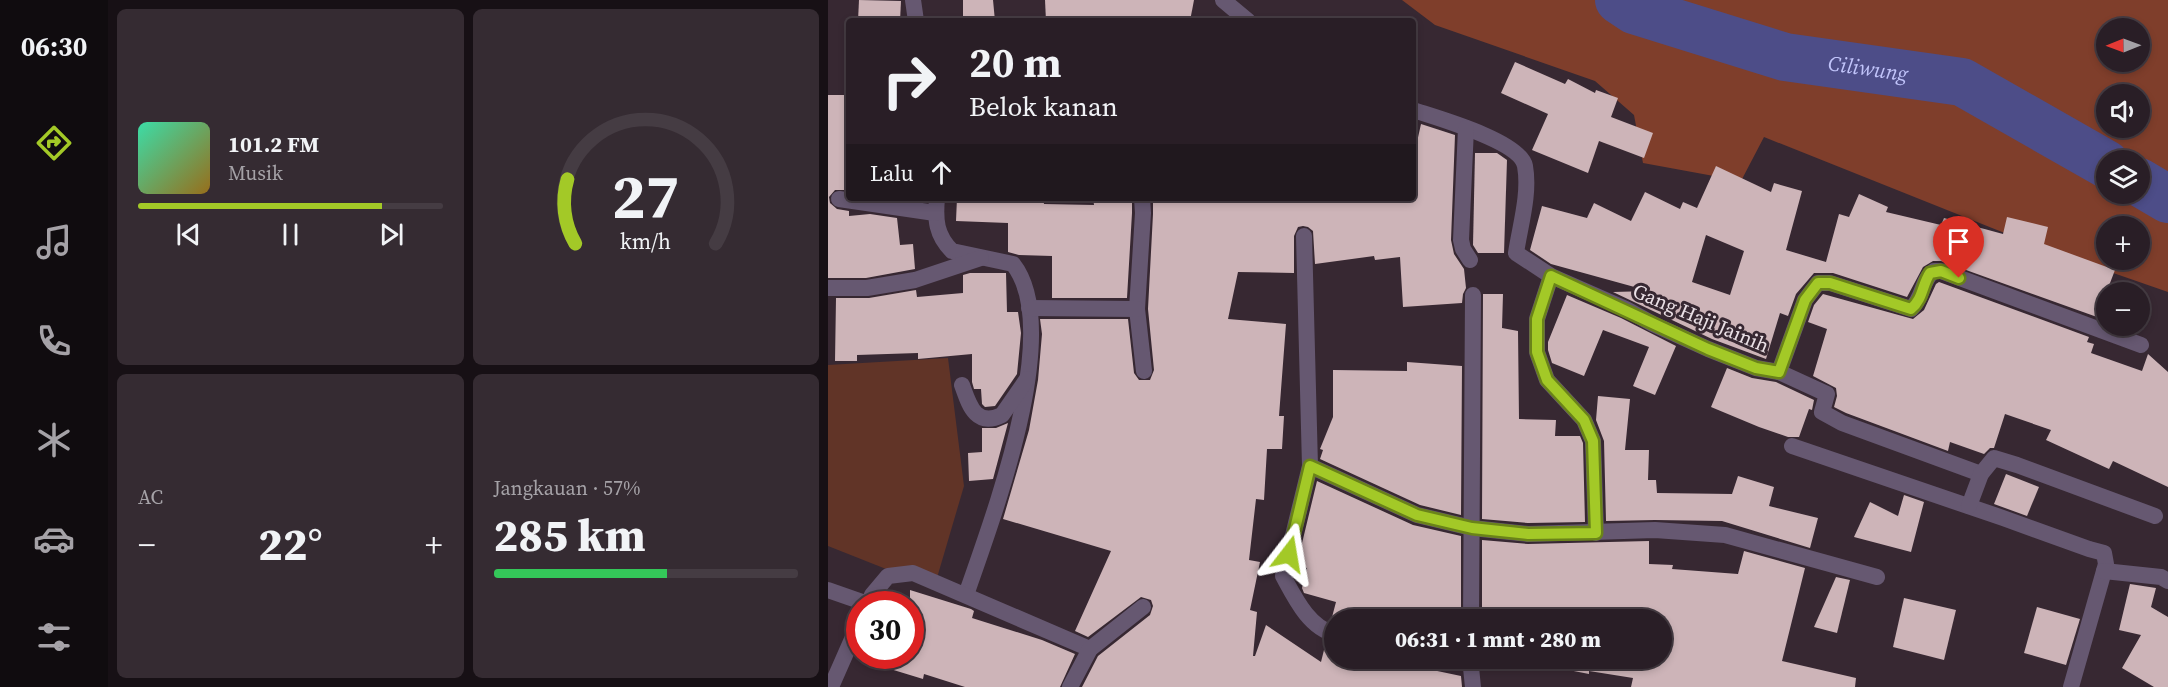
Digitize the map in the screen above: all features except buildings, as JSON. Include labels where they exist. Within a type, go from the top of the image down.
[{"type":"street","points":[[913,0],[916,18]]},
{"type":"street","points":[[1223,0],[1244,18]]},
{"type":"street","points":[[1416,111],[1466,128],[1461,240],[1463,249],[1470,260]]},
{"type":"street","name":"Gang Haji Jainih","points":[[1466,128],[1513,149],[1520,155],[1525,165],[1526,188],[1516,253],[1551,276],[1708,349],[1756,368],[1779,372],[1805,300],[1818,283],[1830,283],[1911,309],[1920,300],[1926,280],[1934,271],[1941,271],[2140,345]]},
{"type":"street","points":[[839,199],[846,200]]},
{"type":"street","points":[[867,201],[936,206],[938,232],[952,251],[1013,264],[1024,283],[1031,317],[1026,395],[1007,472],[966,595]]},
{"type":"street","points":[[1142,201],[1137,309],[1144,371]]},
{"type":"street","points":[[1304,236],[1310,466],[1283,576],[1300,606],[1318,626],[1324,629]]},
{"type":"street","points":[[828,288],[867,288],[915,280],[985,257]]},
{"type":"street","points":[[1551,276],[1537,319],[1537,352],[1547,380],[1584,420],[1593,441],[1596,533]]},
{"type":"street","points":[[1471,609],[1473,295]]},
{"type":"street","points":[[1029,308],[1137,309]]},
{"type":"street","points":[[1779,372],[1827,394],[1822,412],[1842,423],[1981,474]]},
{"type":"street","points":[[962,385],[972,410],[977,416],[996,418],[1002,415],[1029,375]]},
{"type":"street","points":[[1792,446],[2104,553],[2106,564],[2072,687]]},
{"type":"street","points":[[1969,506],[1981,474],[1994,458],[2155,516]]},
{"type":"street","points":[[1310,466],[1417,515],[1472,528],[1528,534],[1655,530],[1725,534],[1877,577]]},
{"type":"street","points":[[2104,571],[2161,577],[2168,581]]},
{"type":"street","points":[[875,591],[888,576],[913,573],[1090,649]]},
{"type":"street","points":[[828,590],[846,596]]},
{"type":"street","points":[[1070,687],[1090,649],[1143,607]]},
{"type":"street","points":[[831,687],[846,653]]},
{"type":"street","points":[[1471,669],[1473,687]]},
{"type":"shaded area","points":[[1402,0],[2168,0],[2168,292],[2150,286],[2150,282],[2139,282],[2105,270],[2150,270],[2150,216],[2096,216],[2096,267],[2047,250],[1764,137],[1741,181],[1643,163],[1634,115],[1595,81],[1435,25]]},
{"type":"shaded area","points":[[948,358],[964,486],[934,588],[828,546],[828,365]]},
{"type":"waterway","name":"Ciliwung","points":[[1619,0],[1634,10],[1785,57],[1962,82],[2096,158]]},
{"type":"waterway","name":"Ciliwung","points":[[2150,188],[2168,199]]},
{"type":"route","points":[[1289,554],[1310,466],[1417,515],[1472,528],[1528,534],[1596,533],[1593,441],[1584,420],[1547,380],[1537,352],[1537,319],[1551,276],[1708,349],[1756,368],[1779,372],[1805,300],[1818,283],[1830,283],[1911,309],[1920,300],[1930,273],[1941,271],[1959,278]]}]
